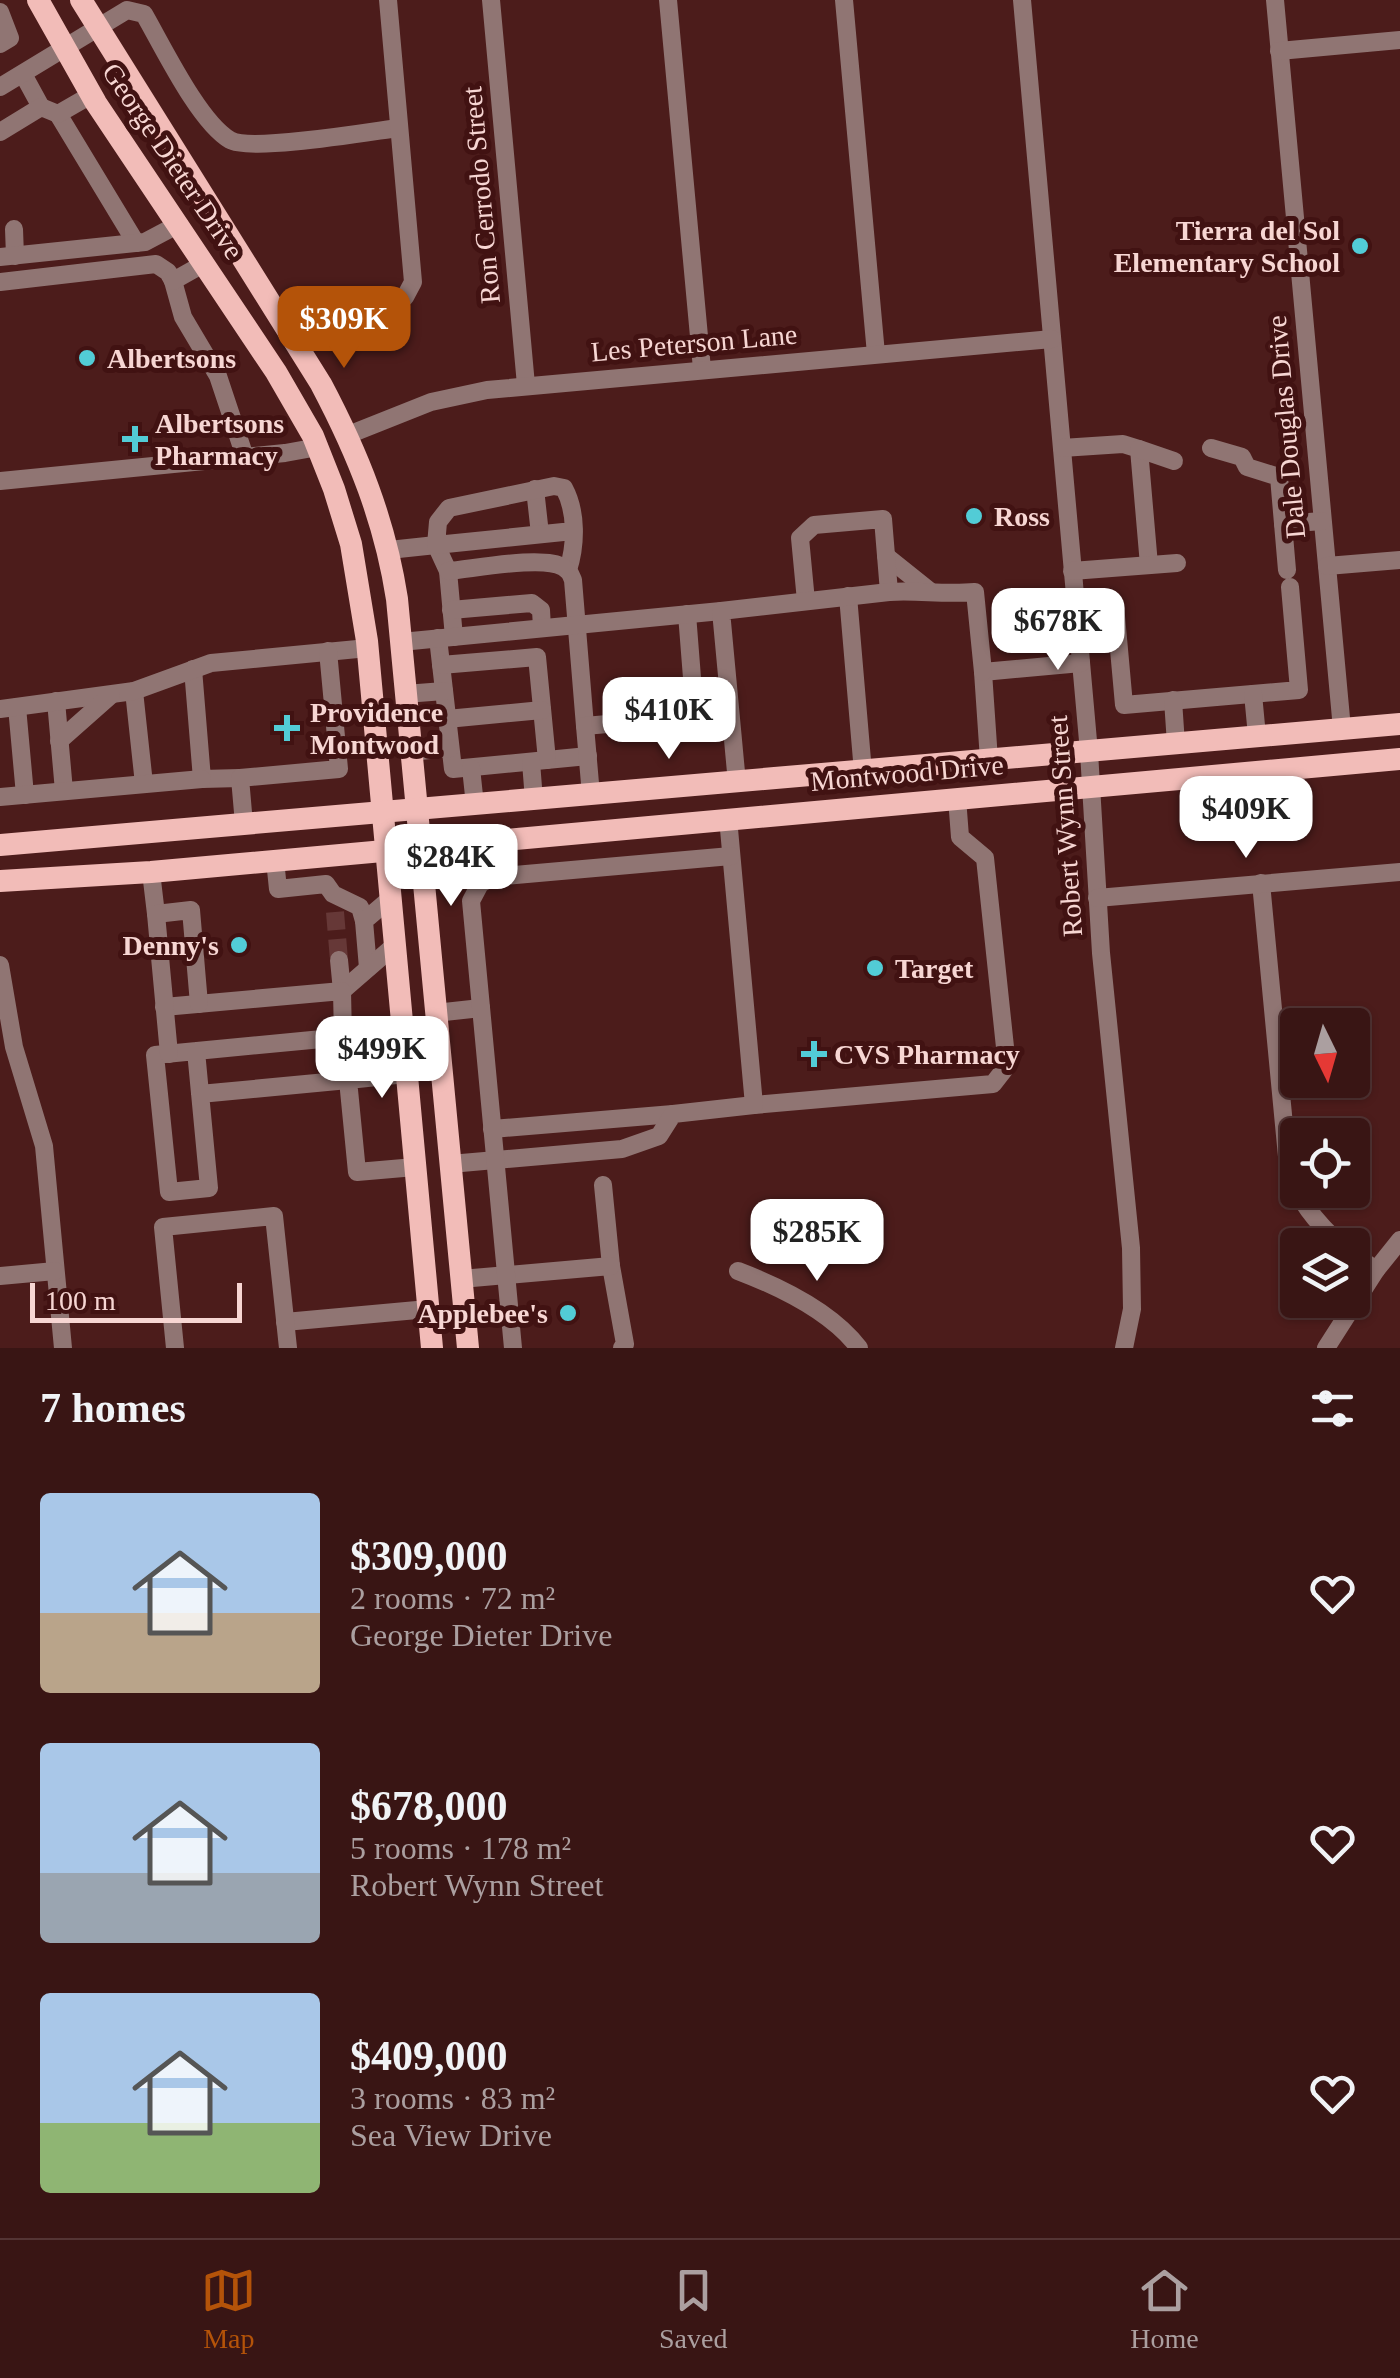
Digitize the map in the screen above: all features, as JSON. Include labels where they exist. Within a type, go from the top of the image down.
[{"type":"main road","name":"George Dieter Drive","points":[[38,0],[92,96],[276,372],[318,447],[351,544],[368,648],[432,1348]]},
{"type":"main road","name":"George Dieter Drive","points":[[81,0],[294,339],[348,434],[389,550],[468,1348]]},
{"type":"main road","points":[[318,447],[348,434]]},
{"type":"main road","name":"Montwood Drive","points":[[0,846],[1400,724]]},
{"type":"main road","name":"Montwood Drive","points":[[0,881],[151,872],[1400,759]]},
{"type":"main road","points":[[728,818],[730,783]]},
{"type":"main road","points":[[415,1167],[450,1164]]},
{"type":"street","points":[[294,339],[405,297],[413,282],[388,0]]},
{"type":"street","name":"Ron Cerrodo Street","points":[[491,0],[526,385]]},
{"type":"street","points":[[668,0],[702,369]]},
{"type":"street","points":[[844,0],[876,354]]},
{"type":"street","name":"Robert Wynn Street","points":[[1022,0],[1089,752],[1096,898],[1132,1266],[1132,1309],[1124,1348]]},
{"type":"street","name":"Dale Douglas Drive","points":[[1274,0],[1342,729]]},
{"type":"street","points":[[0,87],[127,10],[144,7],[210,125],[234,143],[302,140],[398,128]]},
{"type":"street","points":[[0,12],[10,38],[0,44]]},
{"type":"street","points":[[1279,51],[1400,40]]},
{"type":"street","points":[[23,74],[136,243]]},
{"type":"street","points":[[0,132],[92,96]]},
{"type":"street","points":[[14,230],[8,256],[145,242],[179,224]]},
{"type":"street","points":[[173,281],[205,263]]},
{"type":"street","points":[[0,282],[156,264],[168,272],[183,317],[218,376],[244,457]]},
{"type":"street","name":"Les Peterson Lane","points":[[348,434],[430,402],[526,385],[1052,338]]},
{"type":"street","points":[[1062,448],[1123,444],[1174,461]]},
{"type":"street","points":[[0,481],[318,447]]},
{"type":"street","points":[[1076,609],[1115,606],[1124,705],[1299,690],[1279,477],[1247,468],[1242,457],[1212,448]]},
{"type":"street","points":[[1139,449],[1149,565]]},
{"type":"street","points":[[588,756],[452,770],[441,665],[452,610],[448,571],[436,545],[438,522],[449,508],[554,486],[564,488],[570,500],[574,551],[568,570],[576,625],[588,756],[591,795]]},
{"type":"street","points":[[534,489],[540,534]]},
{"type":"street","points":[[806,601],[800,538],[814,525],[882,519],[890,592]]},
{"type":"street","points":[[1283,524],[1322,521]]},
{"type":"street","points":[[389,550],[573,531]]},
{"type":"street","points":[[886,556],[936,596]]},
{"type":"street","points":[[1326,566],[1400,560]]},
{"type":"street","points":[[448,571],[540,563],[568,570]]},
{"type":"street","points":[[1072,571],[1177,563]]},
{"type":"street","points":[[401,642],[890,592],[914,591],[936,596],[975,592],[989,760]]},
{"type":"street","points":[[848,596],[863,772]]},
{"type":"street","points":[[452,610],[532,603],[541,610],[542,628]]},
{"type":"street","points":[[720,611],[730,712],[730,783]]},
{"type":"street","points":[[687,614],[695,716]]},
{"type":"street","points":[[26,795],[8,708],[134,691],[211,663],[368,648]]},
{"type":"street","points":[[0,797],[339,769],[328,651]]},
{"type":"street","points":[[441,665],[537,657],[542,710],[534,800]]},
{"type":"street","points":[[983,672],[1080,663]]},
{"type":"street","points":[[193,670],[202,779]]},
{"type":"street","points":[[134,691],[144,784]]},
{"type":"street","points":[[405,694],[444,691]]},
{"type":"street","points":[[59,741],[112,694]]},
{"type":"street","points":[[1253,694],[1257,736]]},
{"type":"street","points":[[1172,700],[1176,744]]},
{"type":"street","points":[[56,702],[64,791]]},
{"type":"street","points":[[447,718],[542,710]]},
{"type":"street","points":[[585,726],[730,712]]},
{"type":"street","points":[[410,752],[450,748]]},
{"type":"street","points":[[471,768],[475,804]]},
{"type":"street","points":[[240,778],[244,824]]},
{"type":"street","points":[[492,1130],[994,1084],[1008,1066],[985,858],[960,838],[957,798]]},
{"type":"street","points":[[728,818],[754,1104]]},
{"type":"street","points":[[315,856],[329,897]]},
{"type":"street","points":[[513,1348],[472,901],[480,884],[492,877],[731,856]]},
{"type":"street","points":[[276,860],[278,889],[329,897],[360,907],[368,968]]},
{"type":"street","points":[[151,872],[168,1054]]},
{"type":"street","points":[[1096,898],[1400,872]]},
{"type":"street","points":[[1261,884],[1288,1166],[1297,1193],[1323,1228]]},
{"type":"street","points":[[364,920],[390,898]]},
{"type":"street","points":[[156,914],[190,910],[200,1004]]},
{"type":"street","points":[[164,1008],[342,992],[395,946]]},
{"type":"street","points":[[339,960],[357,1172],[415,1167]]},
{"type":"street","points":[[0,965],[5,1022],[44,1146],[63,1348]]},
{"type":"street","points":[[435,1013],[481,1008]]},
{"type":"street","points":[[196,1051],[210,1188],[169,1192],[156,1055],[196,1051],[344,1037]]},
{"type":"street","points":[[200,1094],[406,1074]]},
{"type":"street","points":[[450,1164],[622,1149],[659,1136],[673,1114]]},
{"type":"street","points":[[603,1185],[611,1266],[625,1344],[622,1348]]},
{"type":"street","points":[[175,1348],[163,1227],[274,1216],[288,1348]]},
{"type":"street","points":[[1326,1348],[1400,1240]]},
{"type":"street","points":[[461,1279],[611,1266]]},
{"type":"street","points":[[1370,1266],[1376,1270]]},
{"type":"street","points":[[0,1276],[55,1271]]},
{"type":"street","points":[[738,1271],[772,1284],[842,1328],[859,1348]]},
{"type":"street","points":[[286,1322],[428,1308]]},
{"type":"tunnel","points":[[335,912],[339,960]]},
{"type":"place","name":"Tierra del Sol Elementary School","points":[[1360,246]]},
{"type":"place","name":"Albertsons","points":[[87,358]]},
{"type":"place","name":"Albertsons Pharmacy","points":[[135,439]]},
{"type":"place","name":"Ross","points":[[974,516]]},
{"type":"place","name":"Providence Montwood","points":[[287,728]]},
{"type":"place","name":"Denny's","points":[[239,945]]},
{"type":"place","name":"Target","points":[[875,968]]},
{"type":"place","name":"CVS Pharmacy","points":[[814,1054]]},
{"type":"place","name":"Applebee's","points":[[568,1313]]}]
